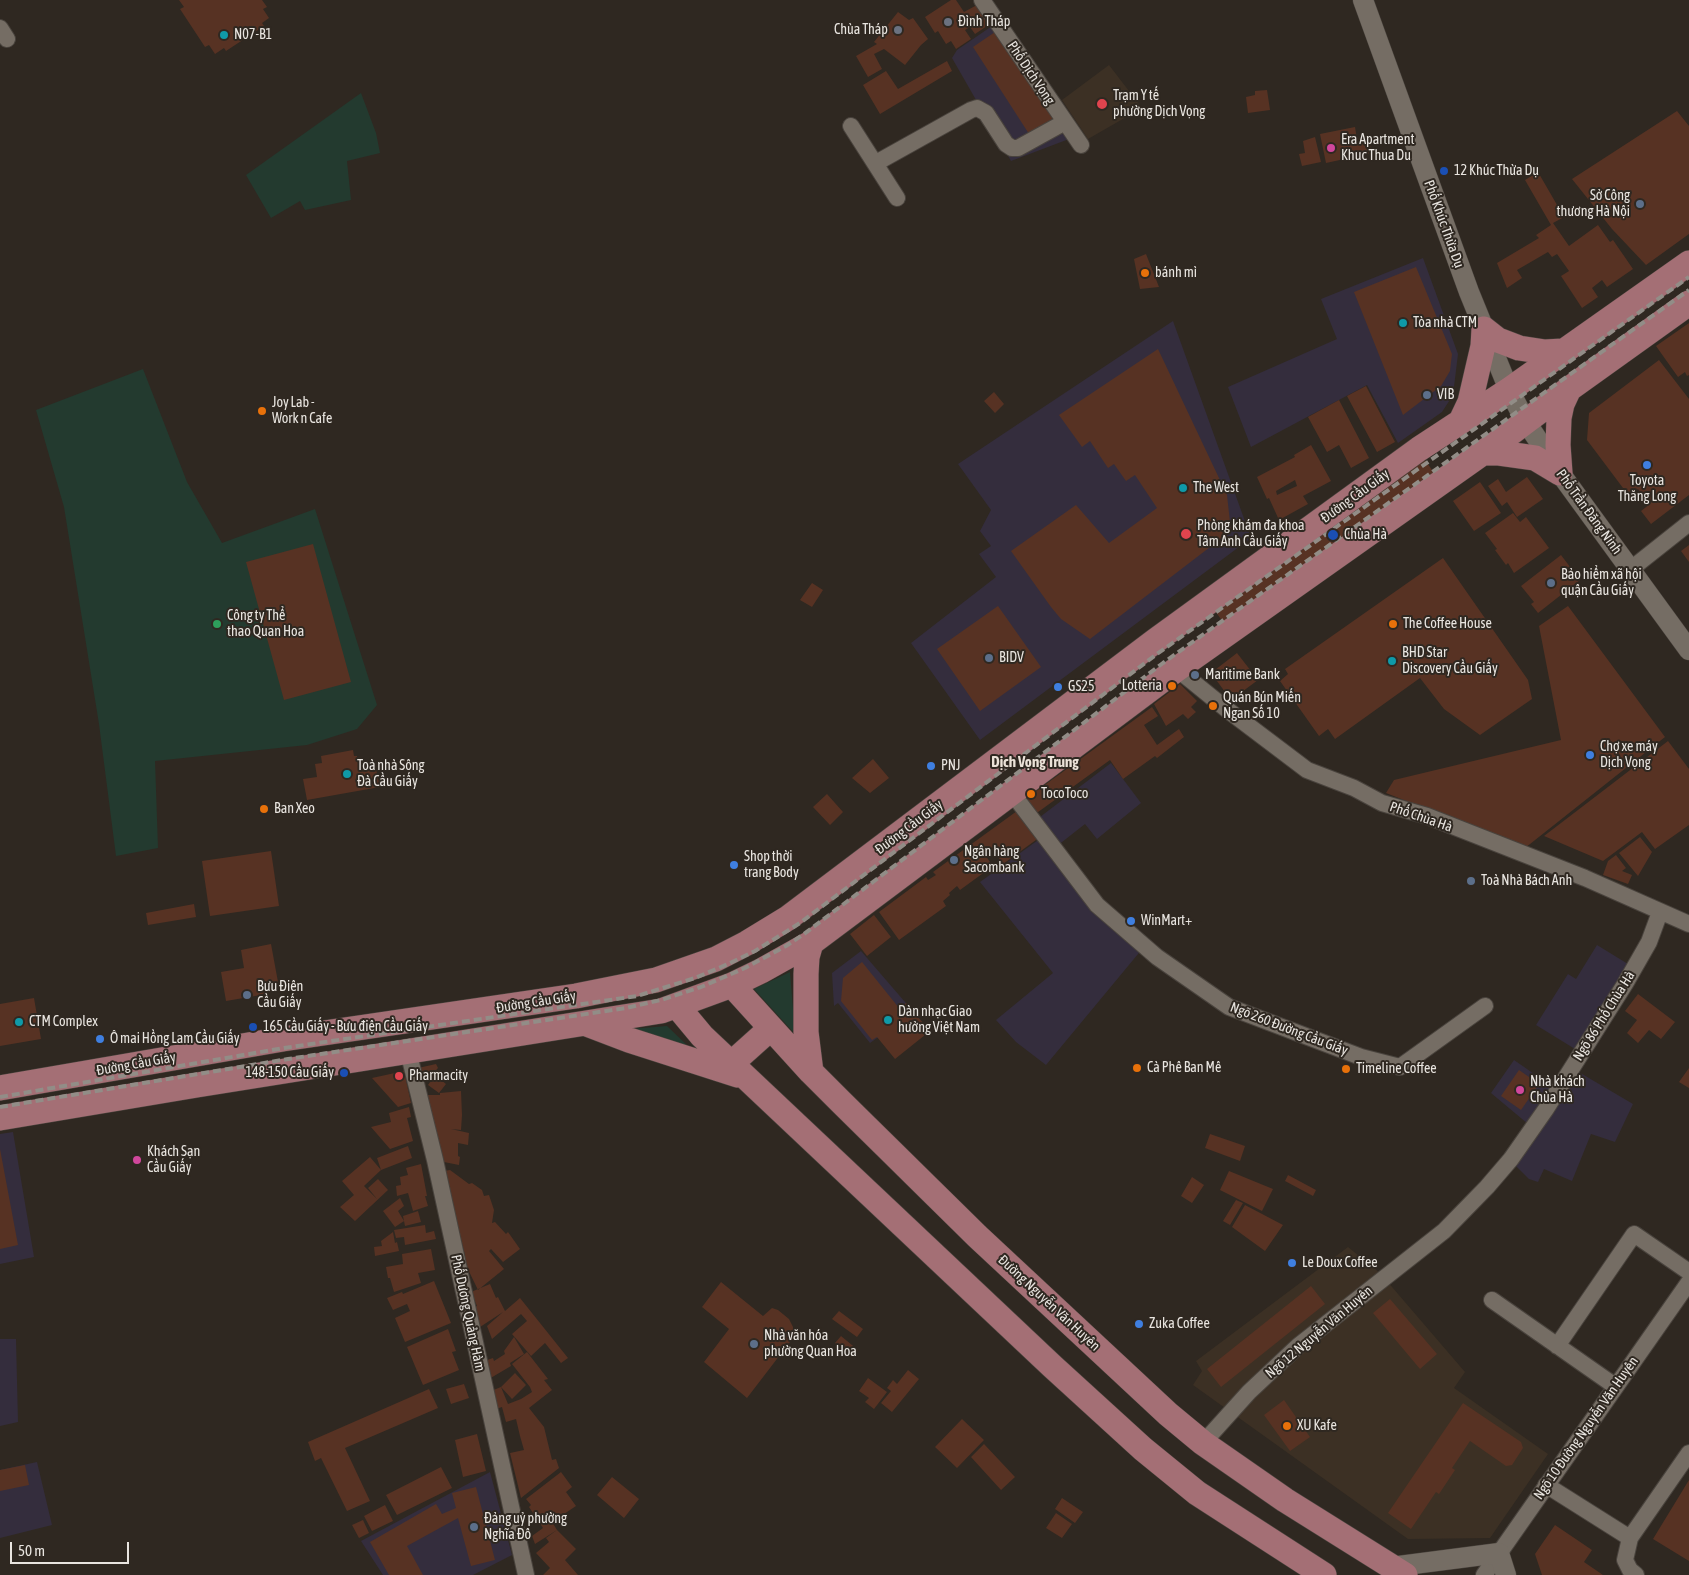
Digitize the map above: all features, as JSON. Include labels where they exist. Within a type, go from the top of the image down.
[{"type":"main road","name":"Đường Cầu Giấy","points":[[0,1088],[283,1039],[576,996],[656,980],[716,958],[747,943],[788,918],[1154,641],[1411,455],[1509,390],[1689,263]]},
{"type":"main road","name":"Đường Cầu Giấy","points":[[0,1118],[408,1051],[631,1017],[678,1006],[768,968],[811,943],[1177,669],[1526,422],[1689,303]]},
{"type":"main road","points":[[1484,329],[1498,340],[1519,348],[1545,352],[1563,351]]},
{"type":"main road","points":[[1461,422],[1470,402],[1483,346],[1484,329]]},
{"type":"main road","points":[[1560,473],[1559,418],[1562,404],[1569,389]]},
{"type":"main road","points":[[1481,453],[1499,453],[1535,458],[1560,473]]},
{"type":"main road","points":[[931,810],[953,838]]},
{"type":"main road","points":[[811,943],[807,957],[806,974],[806,1032],[811,1072]]},
{"type":"main road","name":"Đường Nguyễn Văn Huyên","points":[[732,984],[811,1072],[977,1236],[1168,1414],[1204,1443],[1285,1500],[1398,1571]]},
{"type":"main road","points":[[678,1006],[702,1036],[1052,1366],[1143,1449],[1197,1493],[1324,1575]]},
{"type":"main road","points":[[584,1023],[628,1040],[740,1071]]},
{"type":"main road","points":[[740,1071],[771,1028]]},
{"type":"main road","points":[[192,1055],[198,1085]]},
{"type":"street","name":"Phố Dịch Vọng","points":[[982,0],[1081,145]]},
{"type":"street","name":"Phố Khúc Thừa Dụ","points":[[1363,0],[1469,292],[1509,390]]},
{"type":"street","points":[[876,163],[971,110],[981,110],[986,113],[1006,144],[1012,148],[1018,148],[1065,122]]},
{"type":"street","points":[[851,126],[897,198]]},
{"type":"street","name":"Phố Trần Đăng Ninh","points":[[1509,390],[1526,422],[1560,473],[1689,650]]},
{"type":"street","points":[[1631,569],[1689,523]]},
{"type":"street","name":"Phố Chùa Hà","points":[[1177,669],[1224,708],[1307,770],[1354,788],[1382,804],[1427,816],[1585,878],[1689,924]]},
{"type":"street","name":"Ngõ 260 Đường Cầu Giấy","points":[[1012,793],[1097,905],[1157,957],[1229,1007],[1361,1057],[1400,1067],[1486,1006]]},
{"type":"street","name":"Ngõ 86 Phố Chùa Hà","points":[[1444,1231],[1469,1207],[1511,1159],[1546,1109],[1625,984],[1649,942],[1660,912]]},
{"type":"street","name":"Phố Dương Quảng Hàm","points":[[408,1051],[435,1160],[526,1575]]},
{"type":"street","name":"Ngõ 12 Nguyễn Văn Huyên","points":[[1204,1443],[1249,1392],[1298,1346],[1444,1231]]},
{"type":"street","points":[[1557,1346],[1634,1234],[1689,1272]]},
{"type":"street","name":"Ngõ 10 Đường Nguyễn Văn Huyên","points":[[1484,1575],[1689,1282]]},
{"type":"street","points":[[1492,1300],[1615,1386]]},
{"type":"street","points":[[1636,1575],[1630,1570],[1625,1560],[1630,1538],[1689,1452]]},
{"type":"street","points":[[1546,1485],[1630,1538]]},
{"type":"street","points":[[1398,1571],[1499,1553],[1506,1575]]},
{"type":"shaded area","points":[[992,26],[1069,139],[1011,161],[952,58],[957,50]]},
{"type":"shaded area","name":"Trạm Y tế phường Dịch Vọng","points":[[1109,65],[1142,108],[1088,139],[1062,100]]},
{"type":"shaded area","points":[[1423,258],[1458,354],[1453,395],[1442,412],[1398,443],[1367,385],[1251,447],[1228,387],[1337,339],[1321,299]]},
{"type":"shaded area","points":[[1173,321],[1251,538],[980,740],[911,643],[996,577],[979,554],[991,546],[980,531],[991,510],[958,464]]},
{"type":"shaded area","points":[[1111,763],[1141,803],[1097,839],[1085,824],[1057,846],[1036,820]]},
{"type":"shaded area","points":[[1041,838],[1143,948],[1046,1065],[1016,1042],[996,1020],[1053,973],[980,882]]},
{"type":"shaded area","points":[[1597,945],[1628,964],[1575,1049],[1536,1025],[1568,974],[1576,979]]},
{"type":"shaded area","name":"Dàn nhạc Giao hưởng Việt Nam","points":[[861,951],[930,1031],[877,1038],[870,1043],[838,1003],[834,1006],[832,973]]},
{"type":"shaded area","points":[[1514,1060],[1553,1087],[1528,1124],[1491,1093]]},
{"type":"shaded area","points":[[1577,1071],[1633,1104],[1615,1142],[1591,1134],[1572,1181],[1544,1169],[1538,1182],[1529,1179],[1515,1165]]},
{"type":"shaded area","points":[[13,1132],[34,1257],[0,1264],[0,1134]]},
{"type":"shaded area","points":[[1348,1247],[1380,1273],[1465,1372],[1454,1388],[1548,1454],[1490,1538],[1408,1539],[1193,1385],[1202,1371],[1196,1361]]},
{"type":"shaded area","points":[[0,1339],[16,1339],[18,1422],[0,1426]]},
{"type":"shaded area","points":[[37,1462],[52,1525],[0,1538],[0,1470]]},
{"type":"shaded area","points":[[490,1472],[512,1555],[473,1575],[383,1575],[361,1541]]},
{"type":"green space","points":[[361,93],[376,133],[380,153],[347,161],[351,200],[305,210],[300,201],[271,218],[246,175]]},
{"type":"green space","name":"Công ty Thể thao Quan Hoa","points":[[143,369],[187,482],[222,543],[315,509],[377,705],[357,729],[307,745],[155,761],[158,848],[116,856],[99,724],[64,507],[36,410]]},
{"type":"green space","points":[[790,972],[795,1034],[754,989]]},
{"type":"green space","points":[[667,1026],[689,1047],[630,1029]]},
{"type":"building","name":"N07-B1","points":[[179,0],[262,0],[267,7],[263,9],[269,18],[262,23],[264,26],[226,51],[224,48],[215,54],[209,45],[205,47],[180,9],[184,7]]},
{"type":"building","name":"Đình Tháp","points":[[951,0],[956,0],[964,12],[977,5],[990,24],[975,34],[970,27],[965,30],[971,39],[956,49],[951,41],[946,44],[938,31],[935,33],[925,17]]},
{"type":"building","points":[[898,12],[909,20],[913,18],[928,39],[905,65],[884,49],[874,54],[882,69],[868,77],[856,56],[877,44],[874,42]]},
{"type":"building","points":[[998,30],[1056,120],[1031,137],[973,47]]},
{"type":"building","points":[[947,61],[952,71],[880,114],[863,85],[886,71],[898,89]]},
{"type":"building","points":[[1267,90],[1270,110],[1248,113],[1246,97],[1255,95],[1255,91]]},
{"type":"building","name":"Sở Công thương Hà Nội","points":[[1677,111],[1689,126],[1689,234],[1646,265],[1612,229],[1572,179]]},
{"type":"building","points":[[1355,127],[1357,139],[1368,136],[1372,153],[1326,163],[1320,134]]},
{"type":"building","points":[[1315,137],[1321,162],[1302,166],[1299,154],[1305,153],[1303,141]]},
{"type":"building","points":[[1538,172],[1564,217],[1553,223],[1569,246],[1598,225],[1610,242],[1613,240],[1633,269],[1607,287],[1602,280],[1592,288],[1598,297],[1582,308],[1561,276],[1569,271],[1557,254],[1552,257],[1548,252],[1517,270],[1522,278],[1507,288],[1497,263],[1539,238],[1536,235],[1551,225],[1525,180]]},
{"type":"building","name":"bánh mì","points":[[1146,254],[1159,287],[1140,289],[1134,259]]},
{"type":"building","name":"Tòa nhà CTM","points":[[1416,267],[1452,354],[1450,371],[1441,386],[1403,415],[1354,292]]},
{"type":"building","points":[[1689,323],[1689,375],[1687,376],[1685,372],[1678,377],[1656,346]]},
{"type":"building","name":"The West","points":[[1158,349],[1227,495],[1231,531],[1090,639],[1061,619],[1011,551],[1076,505],[1109,543],[1157,508],[1135,475],[1126,481],[1114,464],[1108,468],[1090,441],[1082,447],[1059,415]]},
{"type":"building","name":"Toyota Thăng Long","points":[[1659,360],[1689,399],[1689,495],[1651,524],[1641,511],[1650,504],[1638,489],[1629,496],[1587,440],[1589,413]]},
{"type":"building","points":[[1366,386],[1395,442],[1377,452],[1347,396]]},
{"type":"building","points":[[994,392],[1004,404],[995,413],[984,401]]},
{"type":"building","points":[[1339,400],[1369,458],[1351,468],[1339,445],[1327,452],[1308,417]]},
{"type":"building","points":[[1311,445],[1331,481],[1303,496],[1308,504],[1279,520],[1257,477],[1295,457],[1294,455]],"holes":[[[1295,480],[1297,486],[1277,495],[1276,491]]]},
{"type":"building","points":[[1414,445],[1443,485],[1233,636],[1205,597]]},
{"type":"building","points":[[1527,477],[1543,499],[1517,517],[1507,502],[1502,506],[1488,486],[1498,479],[1506,492]]},
{"type":"building","points":[[1480,482],[1501,513],[1474,531],[1453,501]]},
{"type":"building","points":[[1513,513],[1520,522],[1526,517],[1549,548],[1514,573],[1508,563],[1506,565],[1495,550],[1497,549],[1485,533]]},
{"type":"building","points":[[313,544],[351,682],[284,700],[246,562]]},
{"type":"building","points":[[1689,545],[1689,562],[1681,551]]},
{"type":"building","name":"Bảo hiểm xã hội quận Cầu Giấy","points":[[1561,555],[1580,580],[1538,613],[1531,604],[1534,602],[1521,586]]},
{"type":"building","points":[[1443,558],[1528,680],[1532,699],[1480,735],[1444,709],[1420,678],[1335,739],[1328,729],[1319,736],[1280,681],[1288,674],[1285,669]]},
{"type":"building","points":[[812,583],[823,590],[812,607],[800,600]]},
{"type":"building","name":"BIDV","points":[[998,606],[1041,667],[980,711],[937,649]]},
{"type":"building","name":"Chợ xe máy Dịch Vọng","points":[[1568,606],[1665,737],[1525,848],[1386,793],[1394,780],[1561,740],[1539,626]]},
{"type":"building","points":[[1237,653],[1258,680],[1231,700],[1211,673]]},
{"type":"building","points":[[1180,684],[1197,701],[1191,707],[1196,712],[1188,719],[1183,714],[1166,726],[1154,704]]},
{"type":"building","points":[[1152,707],[1158,716],[1144,725],[1157,745],[1179,729],[1184,737],[1157,758],[1155,756],[1123,779],[1110,760],[1034,815],[1024,800]]},
{"type":"building","points":[[1668,741],[1689,769],[1689,825],[1655,849],[1642,832],[1603,861],[1544,836]]},
{"type":"building","name":"Toà nhà Sông Đà Cầu Giấy","points":[[353,750],[354,756],[357,756],[360,772],[376,769],[380,787],[307,800],[303,779],[317,777],[315,764],[322,763],[321,756]]},
{"type":"building","points":[[873,759],[889,778],[870,793],[852,778]]},
{"type":"building","points":[[827,794],[843,812],[830,825],[813,807]]},
{"type":"building","points":[[1017,811],[1040,837],[1003,864],[993,850],[985,855],[993,866],[960,890],[957,886],[943,901],[946,906],[899,940],[879,912],[926,877],[928,880],[936,875],[933,872]]},
{"type":"building","points":[[1640,837],[1652,852],[1638,876],[1619,853]]},
{"type":"building","points":[[271,851],[279,906],[210,916],[202,861]]},
{"type":"building","points":[[1616,855],[1626,868],[1622,871],[1632,875],[1628,884],[1603,875],[1608,861]]},
{"type":"building","points":[[194,904],[196,917],[148,925],[146,913]]},
{"type":"building","points":[[874,915],[891,937],[867,956],[850,934]]},
{"type":"building","points":[[271,944],[278,982],[267,994],[226,1001],[221,972],[244,968],[241,950]]},
{"type":"building","name":"Dàn nhạc Giao hưởng Việt Nam","points":[[862,962],[899,1008],[906,1003],[930,1031],[895,1059],[877,1037],[872,1040],[841,1001],[843,978]]},
{"type":"building","points":[[1638,994],[1675,1022],[1661,1039],[1649,1030],[1638,1043],[1627,1033],[1637,1020],[1625,1011]]},
{"type":"building","name":"CTM Complex","points":[[34,998],[41,1039],[0,1046],[0,1004]]},
{"type":"building","points":[[436,1064],[438,1068],[422,1086],[418,1068]]},
{"type":"building","points":[[1689,1068],[1689,1088],[1679,1082]]},
{"type":"building","name":"Nhà khách Chùa Hà","points":[[1519,1070],[1539,1084],[1521,1110],[1501,1096]]},
{"type":"building","points":[[404,1071],[411,1103],[398,1107],[372,1078]]},
{"type":"building","points":[[435,1075],[446,1084],[439,1093],[428,1085]]},
{"type":"building","points":[[461,1091],[461,1130],[451,1129],[469,1133],[468,1145],[458,1143],[459,1165],[439,1161],[426,1095],[440,1095],[440,1093]]},
{"type":"building","points":[[409,1107],[411,1117],[407,1118],[413,1141],[390,1149],[371,1127],[391,1122],[389,1113]]},
{"type":"building","points":[[1210,1134],[1245,1146],[1240,1161],[1205,1148]]},
{"type":"building","points":[[408,1146],[412,1158],[381,1170],[377,1158]]},
{"type":"building","points":[[0,1149],[18,1245],[0,1249]]},
{"type":"building","points":[[370,1157],[381,1170],[364,1186],[377,1199],[368,1188],[378,1179],[388,1190],[355,1221],[340,1207],[354,1195],[342,1181]]},
{"type":"building","points":[[421,1164],[428,1206],[413,1211],[408,1193],[397,1196],[396,1186],[401,1185],[400,1177],[408,1175],[406,1168]]},
{"type":"building","points":[[450,1170],[469,1184],[472,1183],[482,1190],[484,1196],[489,1195],[494,1210],[492,1223],[495,1222],[506,1234],[508,1232],[520,1249],[503,1262],[491,1249],[489,1251],[504,1269],[478,1290],[462,1257],[465,1255],[444,1171]]},
{"type":"building","points":[[1229,1171],[1273,1189],[1262,1211],[1220,1190]]},
{"type":"building","points":[[1288,1175],[1316,1190],[1313,1196],[1285,1181]]},
{"type":"building","points":[[1192,1177],[1204,1185],[1192,1203],[1181,1196]]},
{"type":"building","points":[[400,1198],[404,1206],[398,1211],[404,1221],[395,1227],[383,1211]]},
{"type":"building","points":[[1236,1200],[1243,1203],[1230,1225],[1223,1221]]},
{"type":"building","points":[[1245,1205],[1283,1225],[1265,1251],[1232,1227]]},
{"type":"building","points":[[418,1211],[421,1222],[405,1226],[403,1216]]},
{"type":"building","points":[[425,1225],[426,1233],[434,1231],[436,1239],[405,1245],[404,1237],[396,1238],[394,1230]]},
{"type":"building","points":[[393,1232],[399,1251],[375,1256],[374,1247],[382,1246],[381,1241]]},
{"type":"building","points":[[431,1249],[435,1270],[418,1273],[421,1283],[394,1292],[386,1267],[403,1264],[402,1254]]},
{"type":"building","points":[[434,1281],[451,1323],[405,1342],[395,1318],[410,1311],[407,1304],[393,1310],[387,1298],[402,1292],[403,1294]]},
{"type":"building","name":"Nhà văn hóa phường Quan Hoa","points":[[721,1282],[763,1316],[772,1308],[778,1310],[789,1319],[793,1327],[793,1338],[747,1398],[704,1362],[729,1329],[702,1307]]},
{"type":"building","points":[[490,1284],[496,1298],[498,1297],[505,1311],[520,1298],[568,1358],[561,1363],[545,1343],[531,1356],[512,1334],[527,1321],[521,1314],[492,1339],[487,1326],[503,1312],[480,1327],[473,1308],[477,1306],[471,1292]]},
{"type":"building","points":[[1311,1286],[1325,1304],[1221,1387],[1207,1369]]},
{"type":"building","points":[[1390,1299],[1437,1354],[1420,1369],[1373,1313]]},
{"type":"building","points":[[839,1311],[863,1329],[857,1337],[832,1319]]},
{"type":"building","points":[[448,1329],[456,1351],[452,1352],[459,1370],[423,1385],[407,1347]]},
{"type":"building","points":[[841,1336],[858,1350],[852,1357],[835,1343]]},
{"type":"building","points":[[514,1337],[524,1354],[510,1363],[511,1366],[489,1379],[484,1361],[493,1358],[494,1361],[505,1354],[504,1351]]},
{"type":"building","points":[[527,1352],[548,1379],[544,1380],[552,1390],[529,1408],[544,1427],[552,1460],[556,1459],[559,1468],[521,1498],[510,1453],[524,1450],[516,1419],[506,1422],[502,1407],[496,1409],[491,1391],[501,1387],[508,1404],[532,1392],[512,1364]]},
{"type":"building","points":[[908,1370],[919,1379],[892,1412],[881,1403],[891,1391],[887,1388],[893,1380],[897,1384]]},
{"type":"building","points":[[515,1373],[526,1385],[512,1399],[501,1387]]},
{"type":"building","points":[[868,1378],[887,1392],[874,1409],[865,1402],[869,1398],[859,1391]]},
{"type":"building","points":[[464,1384],[469,1398],[451,1404],[446,1389]]},
{"type":"building","points":[[429,1389],[438,1408],[345,1448],[370,1501],[347,1511],[321,1458],[315,1461],[308,1442]]},
{"type":"building","name":"XU Kafe","points":[[1284,1400],[1310,1437],[1290,1451],[1264,1415]]},
{"type":"building","points":[[1463,1403],[1521,1442],[1523,1448],[1512,1465],[1506,1466],[1470,1441],[1452,1468],[1455,1470],[1439,1494],[1436,1492],[1411,1529],[1388,1513]]},
{"type":"building","points":[[962,1419],[984,1440],[957,1468],[935,1447]]},
{"type":"building","points":[[477,1434],[486,1471],[463,1477],[455,1440]]},
{"type":"building","points":[[984,1444],[1015,1477],[1001,1490],[971,1457]]},
{"type":"building","points":[[25,1465],[29,1485],[0,1491],[0,1470]]},
{"type":"building","points":[[441,1467],[452,1488],[397,1515],[386,1495]]},
{"type":"building","points":[[561,1472],[572,1487],[566,1492],[576,1506],[552,1522],[557,1530],[535,1544],[532,1536],[543,1528],[526,1499]]},
{"type":"building","points":[[612,1477],[639,1499],[624,1518],[597,1495]]},
{"type":"building","points":[[1689,1480],[1689,1561],[1653,1539]]},
{"type":"building","points":[[476,1487],[495,1560],[471,1566],[458,1518],[407,1546],[423,1575],[389,1575],[370,1542],[436,1504],[442,1514],[456,1508],[452,1493]]},
{"type":"building","points":[[1062,1498],[1083,1512],[1075,1523],[1055,1509]]},
{"type":"building","points":[[385,1505],[393,1521],[372,1531],[364,1516]]},
{"type":"building","points":[[1056,1513],[1072,1524],[1062,1538],[1046,1528]]},
{"type":"building","points":[[363,1520],[369,1533],[359,1538],[352,1525]]},
{"type":"building","points":[[1555,1525],[1592,1550],[1584,1562],[1603,1575],[1542,1575],[1535,1554]]},
{"type":"building","points":[[557,1530],[576,1549],[565,1560],[578,1575],[543,1575],[550,1568],[536,1553],[549,1542],[546,1538]]},
{"type":"railway","points":[[0,1097],[284,1048],[637,996],[695,978],[755,951],[800,923],[1157,654],[1689,277]]},
{"type":"railway","points":[[0,1107],[288,1059],[626,1008],[661,1000],[701,987],[745,968],[804,934],[1163,663],[1689,290]]},
{"type":"place","name":"Đình Tháp","points":[[948,22]]},
{"type":"place","name":"Chùa Tháp","points":[[898,30]]},
{"type":"place","name":"N07-B1","points":[[224,35]]},
{"type":"place","name":"Trạm Y tế phường Dịch Vọng","points":[[1102,104]]},
{"type":"place","name":"Era Apartment Khuc Thua Du","points":[[1331,148]]},
{"type":"place","name":"12 Khúc Thừa Dụ","points":[[1444,171]]},
{"type":"place","name":"Sở Công thương Hà Nội","points":[[1640,204]]},
{"type":"place","name":"bánh mì","points":[[1145,273]]},
{"type":"place","name":"Tòa nhà CTM","points":[[1403,323]]},
{"type":"place","name":"VIB","points":[[1427,395]]},
{"type":"place","name":"Joy Lab - Work n Cafe","points":[[262,411]]},
{"type":"place","name":"Toyota Thăng Long","points":[[1647,465]]},
{"type":"place","name":"The West","points":[[1183,488]]},
{"type":"place","name":"Phòng khám đa khoa Tâm Anh Cầu Giấy","points":[[1186,534]]},
{"type":"place","name":"Chùa Hà","points":[[1333,535]]},
{"type":"place","name":"Bảo hiểm xã hội quận Cầu Giấy","points":[[1551,583]]},
{"type":"place","name":"Công ty Thể thao Quan Hoa","points":[[217,624]]},
{"type":"place","name":"The Coffee House","points":[[1393,624]]},
{"type":"place","name":"BIDV","points":[[989,658]]},
{"type":"place","name":"BHD Star Discovery Cầu Giấy","points":[[1392,661]]},
{"type":"place","name":"Maritime Bank","points":[[1195,675]]},
{"type":"place","name":"Lotteria","points":[[1172,686]]},
{"type":"place","name":"GS25","points":[[1058,687]]},
{"type":"place","name":"Quán Bún Miến Ngan Số 10","points":[[1213,706]]},
{"type":"place","name":"Chợ xe máy Dịch Vọng","points":[[1590,755]]},
{"type":"place","name":"PNJ","points":[[931,766]]},
{"type":"place","name":"Toà nhà Sông Đà Cầu Giấy","points":[[347,774]]},
{"type":"place","name":"TocoToco","points":[[1031,794]]},
{"type":"place","name":"Ban Xeo","points":[[264,809]]},
{"type":"place","name":"Ngân hàng Sacombank","points":[[954,860]]},
{"type":"place","name":"Shop thời trang Body","points":[[734,865]]},
{"type":"place","name":"Toà Nhà Bách Anh","points":[[1471,881]]},
{"type":"place","name":"WinMart+","points":[[1131,921]]},
{"type":"place","name":"Bưu Điện Cầu Giấy","points":[[247,995]]},
{"type":"place","name":"Dàn nhạc Giao hưởng Việt Nam","points":[[888,1020]]},
{"type":"place","name":"CTM Complex","points":[[19,1022]]},
{"type":"place","name":"165 Cầu Giấy - Bưu điện Cầu Giấy","points":[[253,1027]]},
{"type":"place","name":"Ô mai Hồng Lam Cầu Giấy","points":[[100,1039]]},
{"type":"place","name":"Cà Phê Ban Mê","points":[[1137,1068]]},
{"type":"place","name":"Timeline Coffee","points":[[1346,1069]]},
{"type":"place","name":"148-150 Cầu Giấy","points":[[344,1073]]},
{"type":"place","name":"Pharmacity","points":[[399,1076]]},
{"type":"place","name":"Nhà khách Chùa Hà","points":[[1520,1090]]},
{"type":"place","name":"Khách Sạn Cầu Giấy","points":[[137,1160]]},
{"type":"place","name":"Le Doux Coffee","points":[[1292,1263]]},
{"type":"place","name":"Zuka Coffee","points":[[1139,1324]]},
{"type":"place","name":"Nhà văn hóa phường Quan Hoa","points":[[754,1344]]},
{"type":"place","name":"XU Kafe","points":[[1287,1426]]},
{"type":"place","name":"Đảng uỷ phường Nghĩa Đô","points":[[474,1527]]},
{"type":"district","name":"Dịch Vọng Trung","points":[[1035,762]]}]
